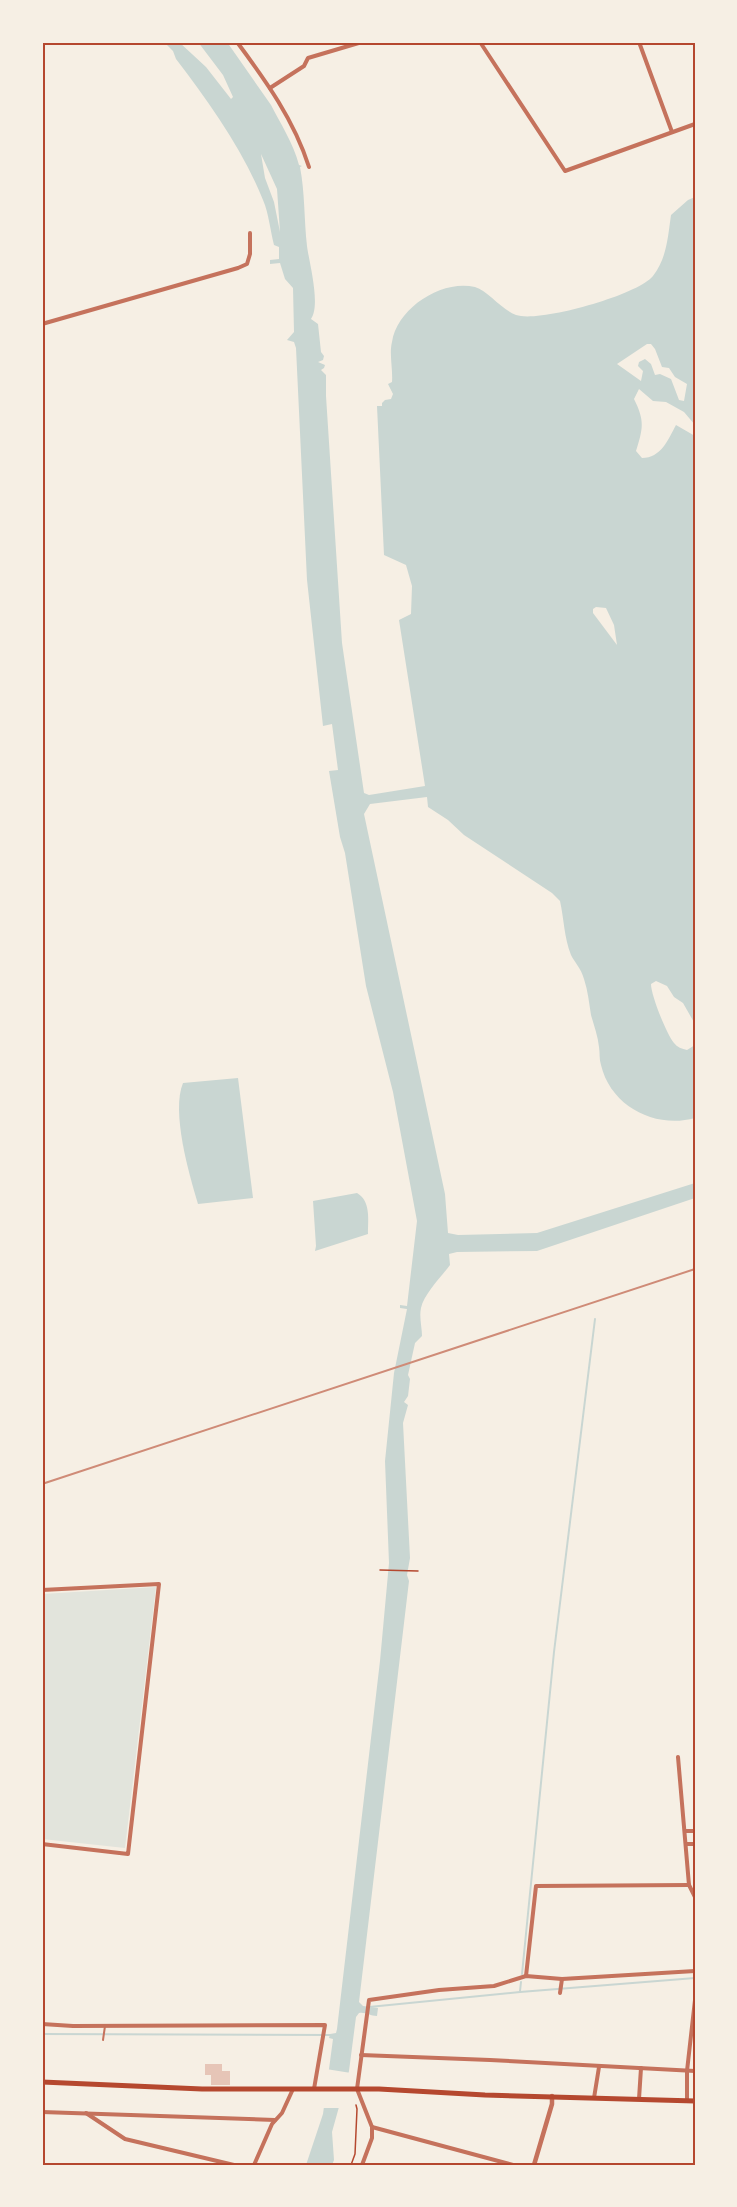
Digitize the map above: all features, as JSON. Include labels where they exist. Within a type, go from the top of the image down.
[{"type":"main road","points":[[42,2082],[202,2089],[356,2089],[695,2101]]},
{"type":"street","points":[[237,42],[270,88],[296,133],[309,167]]},
{"type":"street","points":[[270,88],[304,66],[308,58],[362,42]]},
{"type":"street","points":[[480,42],[566,171],[695,124]]},
{"type":"street","points":[[639,42],[672,132]]},
{"type":"street","points":[[42,324],[238,268],[247,264],[250,254],[250,233]]},
{"type":"street","points":[[42,1590],[159,1584],[128,1854],[42,1844]]},
{"type":"street","points":[[678,1757],[689,1885],[695,1897]]},
{"type":"street","points":[[685,1831],[695,1831]]},
{"type":"street","points":[[686,1844],[695,1844]]},
{"type":"street","points":[[526,1976],[536,1886],[689,1885]]},
{"type":"street","points":[[362,2165],[372,2138],[372,2127],[356,2089],[369,2000],[439,1990],[494,1986],[526,1976],[562,1980],[695,1971]]},
{"type":"street","points":[[560,1993],[562,1980]]},
{"type":"street","points":[[687,2101],[687,2071],[695,2000]]},
{"type":"street","points":[[42,2024],[325,2025],[316,2089]]},
{"type":"street","points":[[361,2055],[695,2072]]},
{"type":"street","points":[[594,2098],[599,2067]]},
{"type":"street","points":[[639,2099],[641,2068]]},
{"type":"street","points":[[254,2165],[275,2120],[282,2113],[293,2089]]},
{"type":"street","points":[[534,2165],[552,2096]]},
{"type":"street","points":[[42,2112],[275,2120]]},
{"type":"street","points":[[86,2113],[125,2139],[234,2165]]},
{"type":"street","points":[[372,2127],[513,2165]]},
{"type":"lane","points":[[103,2040],[105,2026]]},
{"type":"path","points":[[380,1570],[418,1571]]},
{"type":"path","points":[[351,2165],[356,2154],[356,2105]]},
{"type":"shaded area","points":[[164,42],[179,42],[206,67],[231,99],[233,97],[223,75],[198,42],[227,42],[271,105],[290,141],[299,165],[302,166],[300,167],[307,246],[315,294],[314,312],[311,319],[318,324],[321,352],[324,356],[323,360],[318,362],[325,365],[321,370],[326,375],[342,643],[364,793],[369,795],[425,786],[399,620],[411,614],[412,586],[406,565],[384,555],[377,406],[382,406],[382,403],[391,399],[393,394],[388,384],[392,382],[391,347],[402,318],[423,299],[449,287],[475,287],[485,292],[511,313],[528,316],[566,311],[609,299],[644,283],[653,276],[664,254],[671,215],[695,197],[695,425],[684,412],[666,402],[653,401],[639,389],[634,399],[642,425],[636,451],[642,458],[659,452],[676,425],[695,436],[695,761],[693,765],[695,769],[695,1024],[683,1003],[674,997],[667,986],[656,981],[651,984],[660,1014],[674,1043],[687,1050],[695,1045],[695,1118],[680,1121],[651,1117],[637,1111],[614,1093],[600,1063],[598,1039],[585,984],[571,955],[565,935],[560,901],[552,893],[464,835],[448,820],[428,807],[427,797],[370,804],[364,814],[445,1194],[448,1233],[458,1235],[537,1233],[695,1183],[695,1198],[537,1251],[449,1254],[450,1265],[429,1291],[421,1308],[422,1336],[415,1343],[408,1375],[410,1379],[408,1396],[404,1402],[408,1405],[403,1423],[410,1558],[407,1575],[409,1581],[359,2002],[363,2006],[378,2008],[377,2016],[359,2013],[356,2017],[349,2071],[332,2132],[334,2160],[332,2165],[306,2165],[323,2114],[333,2039],[329,2038],[330,2034],[336,2033],[337,2029],[380,1661],[389,1563],[385,1461],[394,1373],[407,1309],[400,1308],[400,1305],[407,1306],[417,1221],[393,1092],[366,986],[345,853],[340,837],[329,771],[338,770],[332,724],[323,726],[307,580],[296,348],[294,342],[287,340],[294,332],[293,288],[285,279],[280,263],[270,264],[270,260],[279,259],[279,247],[274,245],[265,205],[246,163],[213,109],[176,59],[173,51]],"holes":[[[261,154],[277,189],[280,232],[274,202],[265,178]],[[647,344],[651,344],[662,367],[669,368],[675,377],[687,384],[684,401],[679,400],[671,379],[660,374],[655,375],[651,364],[645,359],[639,362],[638,366],[643,371],[641,381],[617,364]],[[606,608],[614,625],[617,645],[593,613],[593,609]]]},
{"type":"shaded area","points":[[238,1078],[253,1198],[198,1204],[180,1126],[180,1095],[183,1083]]},
{"type":"shaded area","points":[[357,1193],[367,1206],[368,1234],[315,1251],[313,1201]]},
{"type":"shaded area","points":[[156,1587],[125,1848],[42,1839],[42,1594]]},
{"type":"pier","points":[[326,2069],[351,2073],[341,2108],[321,2108]]},
{"type":"building","points":[[205,2064],[222,2064],[222,2071],[230,2071],[230,2085],[211,2085],[211,2075],[205,2075]]},
{"type":"waterway","points":[[522,1974],[554,1652],[595,1319]]},
{"type":"waterway","points":[[369,2007],[695,1978]]},
{"type":"waterway","points":[[520,1991],[521,1982]]},
{"type":"waterway","points":[[42,2034],[330,2035]]},
{"type":"railway","points":[[42,1484],[695,1269]]}]
